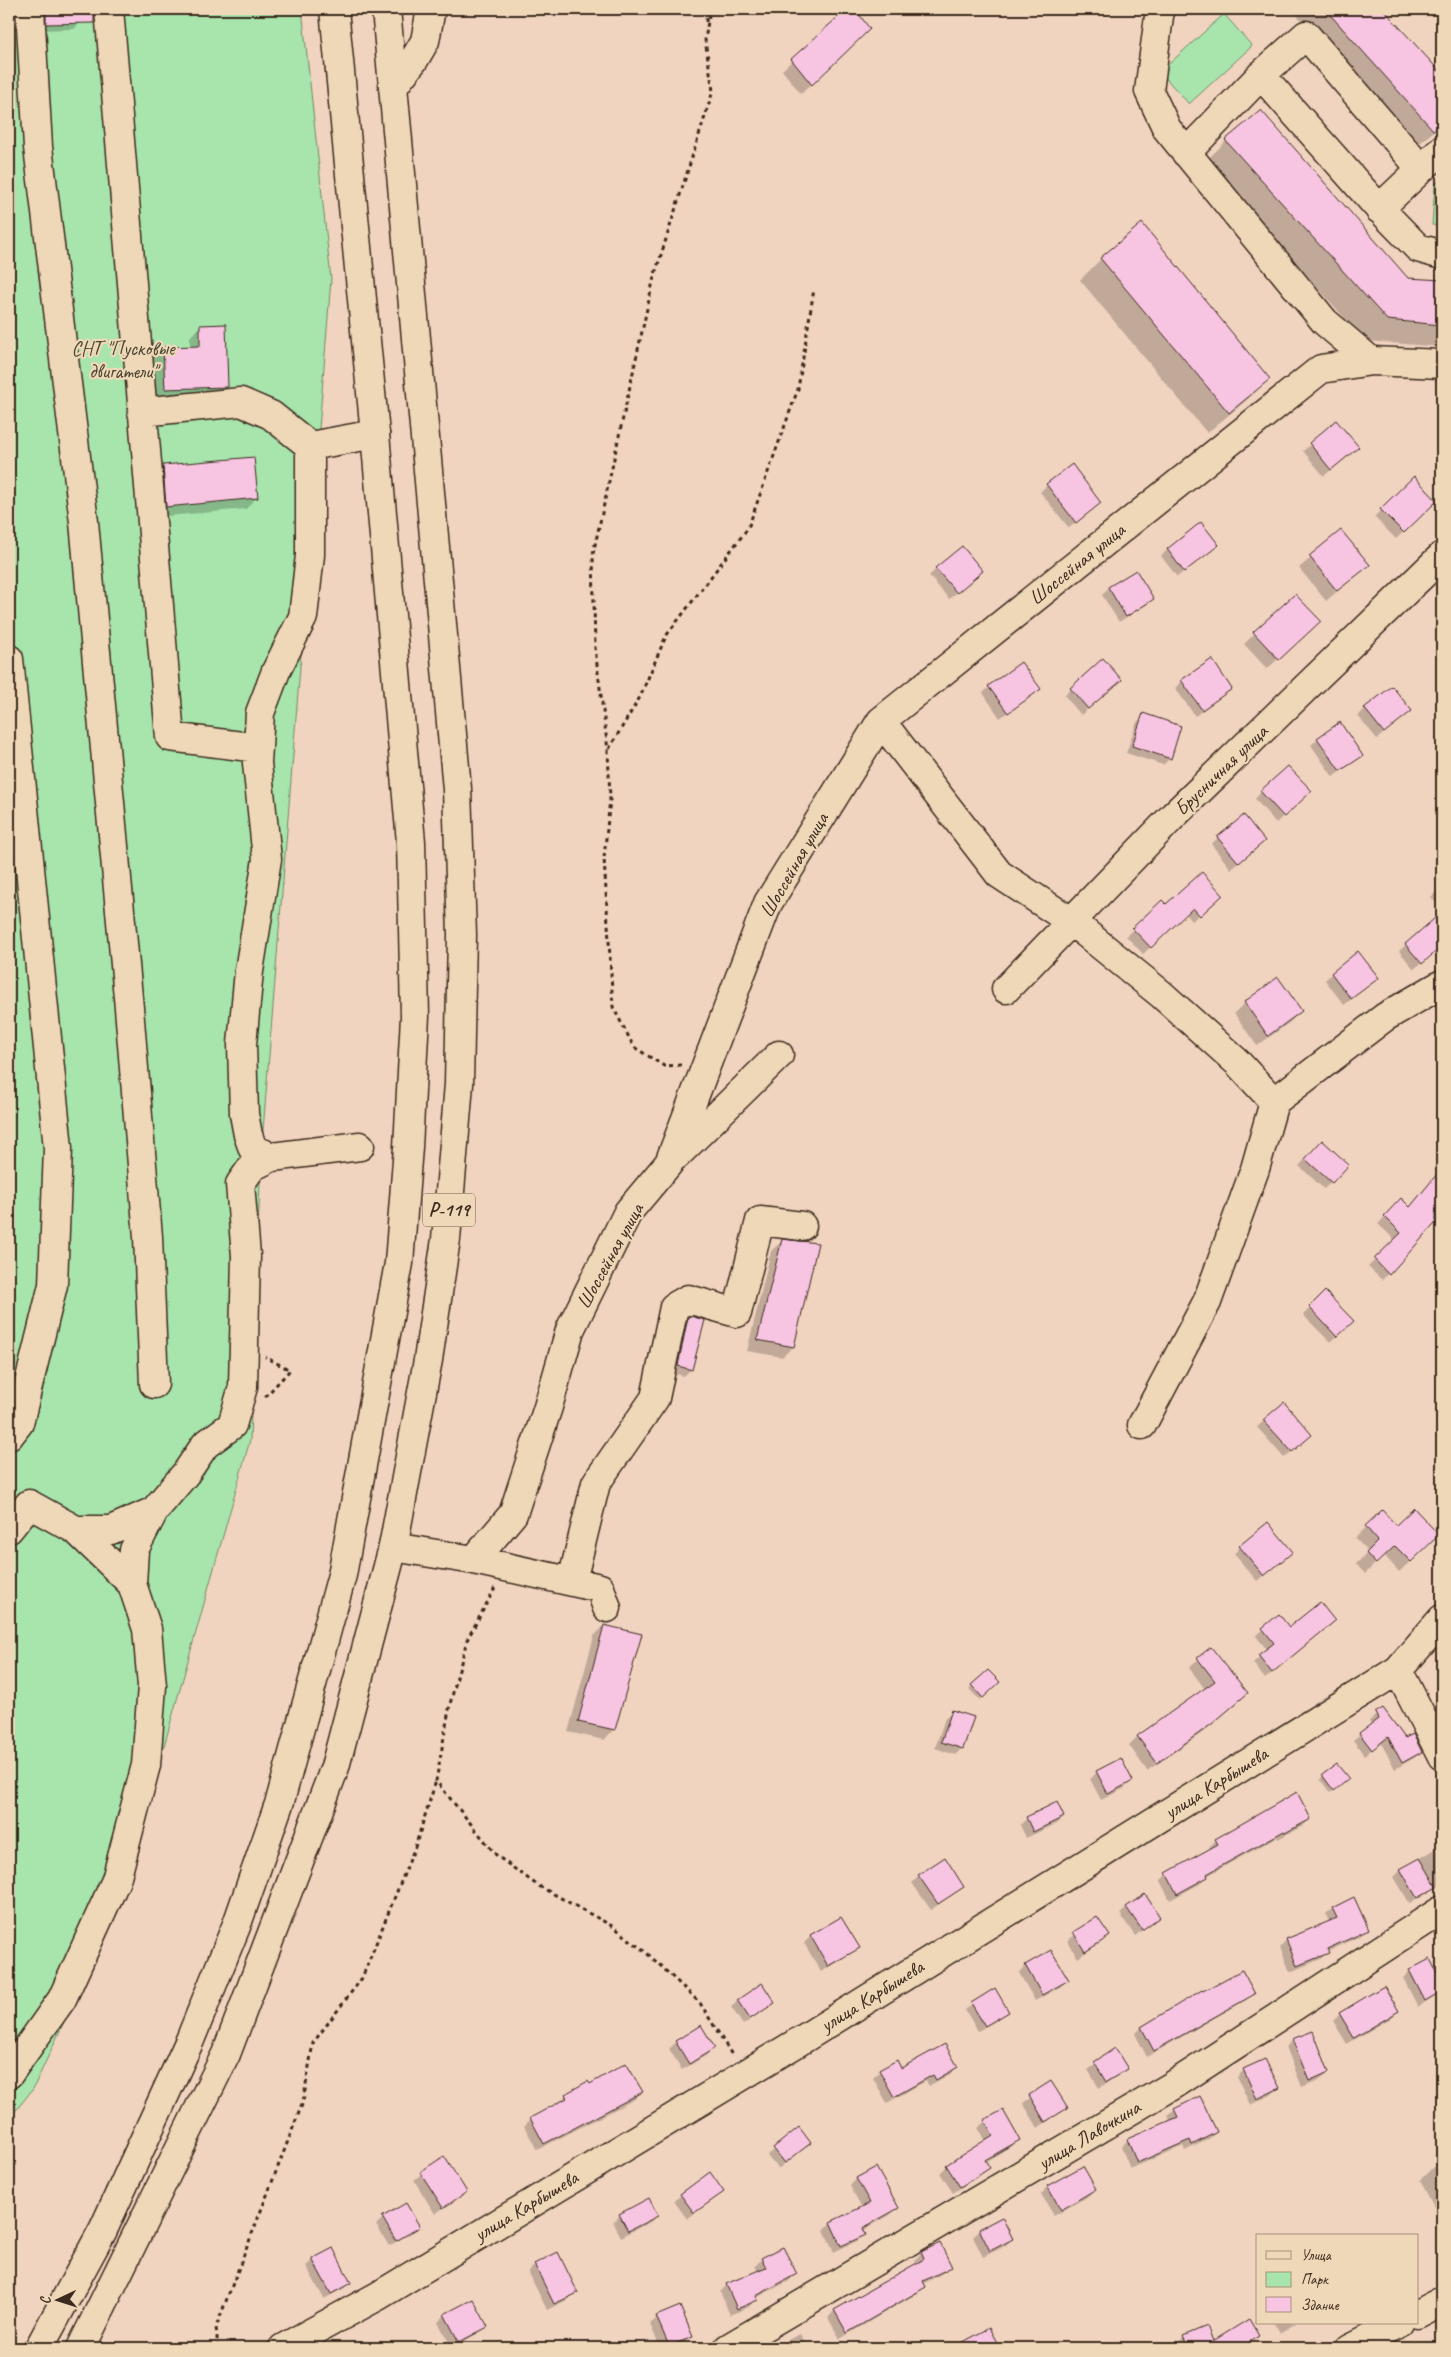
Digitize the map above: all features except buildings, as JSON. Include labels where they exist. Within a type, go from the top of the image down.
[{"type":"main road","points":[[30,9],[38,148],[84,522],[128,998],[148,1237],[154,1384]]},
{"type":"main road","points":[[110,9],[170,737],[258,748]]},
{"type":"main road","name":"Р-119","points":[[39,2348],[102,2230],[190,2040],[240,1915],[280,1801],[340,1584],[399,1263],[415,1016],[411,842],[375,434],[334,9]]},
{"type":"main road","name":"Р-119","points":[[81,2348],[226,2054],[335,1767],[393,1546],[428,1360],[446,1239],[459,1084],[462,935],[457,789],[386,9]]},
{"type":"main road","points":[[393,87],[414,60],[425,41],[431,9]]},
{"type":"main road","points":[[1160,9],[1149,91],[1167,129],[1325,322],[1371,361]]},
{"type":"main road","points":[[1186,153],[1261,75],[1306,35],[1421,169]]},
{"type":"main road","points":[[1261,75],[1379,209],[1418,248],[1442,255]]},
{"type":"main road","points":[[1379,209],[1442,150]]},
{"type":"main road","name":"Шоссейная улица","points":[[474,1560],[513,1514],[548,1407],[570,1330],[628,1212],[669,1163],[768,904],[880,721],[1321,369],[1371,361],[1442,364]]},
{"type":"main road","points":[[142,412],[240,402],[271,415],[310,446],[375,434]]},
{"type":"main road","points":[[272,1157],[253,1149],[248,1135],[244,1114],[242,1064],[242,1044],[249,971],[267,859],[257,763],[260,713],[276,671],[303,617],[310,555],[310,446]]},
{"type":"main road","name":"Брусничная улица","points":[[1006,989],[1174,816],[1442,556]]},
{"type":"main road","points":[[9,659],[58,1148],[53,1285],[19,1423],[9,1436]]},
{"type":"main road","points":[[880,721],[999,874],[1072,922],[1161,994],[1237,1062],[1274,1102]]},
{"type":"main road","points":[[1142,1425],[1207,1302],[1255,1169],[1274,1102],[1385,1017],[1442,984]]},
{"type":"main road","points":[[669,1163],[779,1055]]},
{"type":"main road","points":[[9,2074],[62,1999],[116,1880],[146,1765],[152,1686],[147,1629],[132,1584],[134,1550],[154,1511],[186,1473],[205,1445],[232,1425],[243,1387],[246,1256],[240,1184],[252,1167],[272,1157],[360,1146]]},
{"type":"main road","points":[[572,1581],[596,1483],[655,1398],[674,1306],[688,1299],[737,1313],[760,1221],[802,1226]]},
{"type":"main road","points":[[9,1529],[19,1497],[76,1530],[132,1584]]},
{"type":"main road","points":[[76,1530],[111,1530],[154,1511]]},
{"type":"main road","points":[[393,1546],[474,1560],[600,1588],[607,1608]]},
{"type":"main road","name":"улица Карбышева","points":[[283,2348],[378,2296],[744,2075],[1398,1670],[1442,1619]]},
{"type":"main road","points":[[1398,1670],[1442,1756]]},
{"type":"main road","name":"улица Лавочкина","points":[[728,2348],[1172,2086],[1442,1910]]},
{"type":"main road","points":[[1418,2313],[1442,2301]]},
{"type":"main road","points":[[1350,2348],[1397,2324]]},
{"type":"path","points":[[708,9],[705,40],[713,90],[654,278],[593,554],[595,649],[608,750],[610,799],[604,858],[613,1007],[634,1046],[664,1066],[708,1063]]},
{"type":"path","points":[[608,750],[640,697],[666,636],[748,528],[798,389],[814,289]]},
{"type":"path","points":[[218,2348],[216,2327],[303,2102],[313,2043],[362,1978],[415,1847],[436,1781],[450,1704],[467,1640],[506,1567]]},
{"type":"path","points":[[436,1781],[497,1856],[537,1885],[614,1927],[650,1956],[700,2003],[744,2075]]},
{"type":"green space","name":"СНТ \"Пусковые двигатели\"","points":[[9,9],[302,9],[331,279],[261,1156],[250,1440],[162,1753],[107,1929],[33,2089],[9,2119]]},
{"type":"green space","points":[[1224,14],[1252,46],[1189,104],[1160,72]]},
{"type":"green space","points":[[1442,178],[1442,226],[1432,225],[1435,185]]}]
